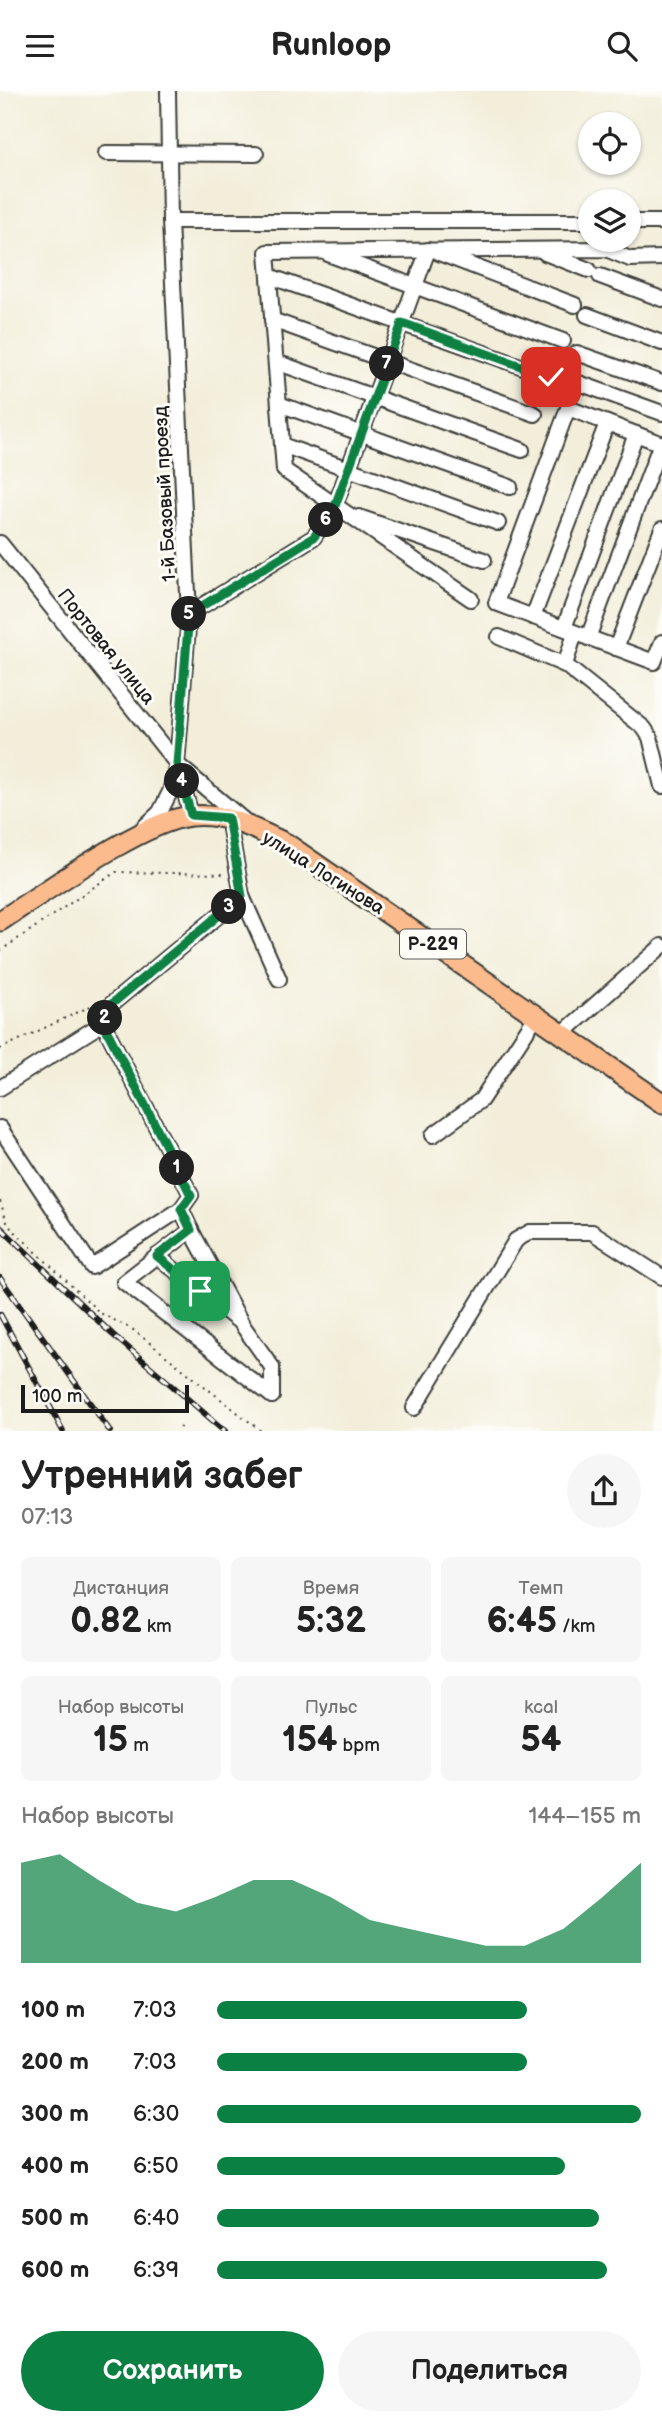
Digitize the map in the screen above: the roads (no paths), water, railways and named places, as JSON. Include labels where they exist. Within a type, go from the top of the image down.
[{"type":"main road","name":"улица Логинова","points":[[0,921],[133,838],[191,815],[228,818],[286,844],[662,1103]]},
{"type":"street","name":"1-й Базовый проезд","points":[[168,91],[170,221],[189,614],[177,764]]},
{"type":"street","points":[[106,153],[256,154]]},
{"type":"street","points":[[170,221],[578,221]]},
{"type":"street","points":[[641,222],[662,222]]},
{"type":"street","points":[[471,599],[284,470],[267,252],[606,249],[630,259],[662,258]]},
{"type":"street","points":[[189,614],[314,537],[339,508],[349,469],[430,250]]},
{"type":"street","points":[[430,250],[575,305]]},
{"type":"street","points":[[536,250],[662,299]]},
{"type":"street","points":[[319,251],[563,341]]},
{"type":"street","points":[[269,276],[662,413]]},
{"type":"street","points":[[587,315],[662,343]]},
{"type":"street","points":[[272,320],[535,414]]},
{"type":"street","points":[[577,353],[662,383]]},
{"type":"street","points":[[276,362],[522,450]]},
{"type":"street","points":[[279,404],[510,487]]},
{"type":"street","points":[[575,633],[662,443],[568,408],[496,603],[575,633],[617,648],[654,663],[662,642]]},
{"type":"street","points":[[533,617],[607,423]]},
{"type":"street","points":[[565,665],[636,434]]},
{"type":"street","points":[[282,445],[498,523]]},
{"type":"street","points":[[339,508],[484,560]]},
{"type":"street","points":[[617,648],[662,529]]},
{"type":"street","name":"Портовая улица","points":[[0,544],[177,764],[191,815]]},
{"type":"street","points":[[499,636],[565,665],[645,727],[662,786]]},
{"type":"street","points":[[177,764],[193,781],[254,828]]},
{"type":"street","points":[[133,838],[160,813],[170,792],[177,764]]},
{"type":"street","points":[[228,818],[242,896],[279,979]]},
{"type":"street","points":[[0,1088],[103,1023],[108,1007],[242,896]]},
{"type":"street","points":[[563,1033],[662,946]]},
{"type":"street","points":[[433,1135],[481,1100],[537,1015]]},
{"type":"street","points":[[0,1128],[92,1267],[181,1209],[191,1195],[103,1023]]},
{"type":"street","points":[[181,1209],[243,1326],[272,1367],[272,1397],[124,1282],[191,1230]]},
{"type":"street","points":[[414,1408],[516,1240],[530,1232],[592,1232],[662,1277]]},
{"type":"street","points":[[157,1256],[243,1326]]},
{"type":"railway","points":[[0,1227],[112,1334],[225,1431]]},
{"type":"railway","points":[[0,1278],[110,1431]]},
{"type":"railway","points":[[0,1314],[63,1431]]}]
